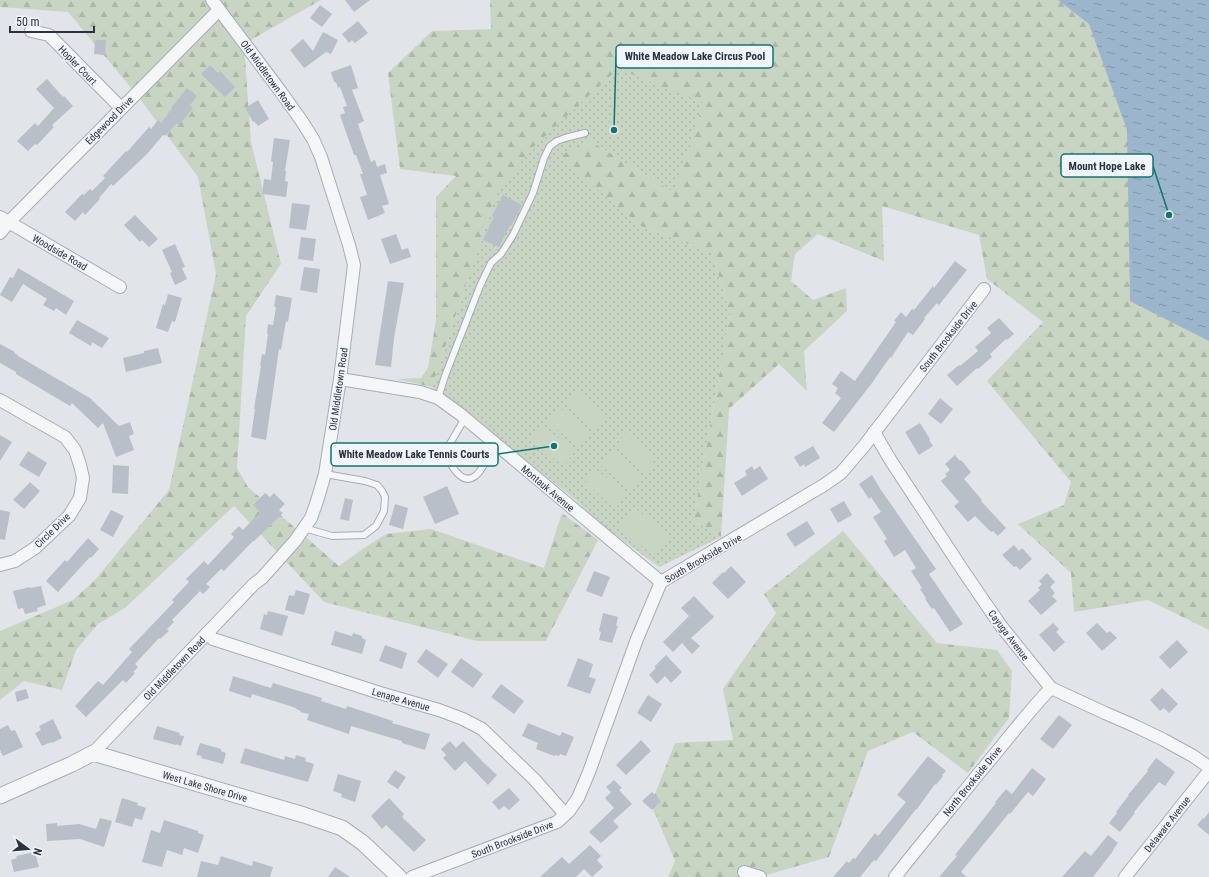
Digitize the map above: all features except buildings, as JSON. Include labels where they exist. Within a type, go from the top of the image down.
[{"type":"street","name":"Edgewood Drive","points":[[0,233],[4,220],[121,108],[216,5]]},
{"type":"street","name":"Old Middletown Road","points":[[93,753],[254,584],[262,578],[295,541],[310,518],[325,474],[340,379],[354,265],[321,156],[313,139],[301,120],[216,5]]},
{"type":"street","name":"Hopler Court","points":[[31,31],[49,35],[121,108]]},
{"type":"street","name":"Woodside Road","points":[[4,220],[120,287]]},
{"type":"street","name":"South Brookside Drive","points":[[412,877],[557,822],[565,814],[578,798],[592,764],[637,638],[661,582],[824,486],[841,473],[984,289]]},
{"type":"street","name":"Montauk Avenue","points":[[340,379],[420,392],[438,398],[465,418],[661,582]]},
{"type":"street","name":"Circle Drive","points":[[0,400],[64,437],[75,450],[83,478],[80,498],[69,516],[35,548],[15,561],[0,565]]},
{"type":"street","name":"Cayuga Avenue","points":[[874,432],[904,481],[997,620],[1051,688],[1164,740],[1193,756],[1209,767]]},
{"type":"street","name":"Lenape Avenue","points":[[207,633],[213,639],[439,710],[463,719],[482,729],[534,779],[565,814]]},
{"type":"street","name":"North Brookside Drive","points":[[895,877],[1031,709],[1051,688]]},
{"type":"street","points":[[0,796],[93,753]]},
{"type":"street","name":"West Lake Shore Drive","points":[[93,753],[304,815],[342,828],[364,843],[399,877]]},
{"type":"street","name":"Delaware Avenue","points":[[1125,877],[1209,772]]},
{"type":"street","points":[[744,872],[760,877]]},
{"type":"lane","points":[[438,398],[480,286],[491,263],[501,254],[514,235],[533,193],[544,158],[550,146],[565,138],[585,132]]},
{"type":"lane","points":[[465,418],[445,452],[451,466],[456,472],[464,478],[472,478],[477,475],[487,459],[498,446]]},
{"type":"lane","points":[[304,528],[332,536],[364,535],[376,526],[384,511],[385,497],[377,485],[365,481],[325,474]]},
{"type":"green space","points":[[0,0],[321,0],[244,44],[251,142],[281,264],[246,316],[237,468],[248,487],[339,566],[386,534],[431,529],[544,568],[562,513],[598,540],[546,641],[477,641],[324,602],[234,506],[125,608],[98,624],[76,650],[62,690],[24,681],[0,700],[0,631],[73,600],[95,580],[169,490],[216,274],[198,177],[137,95],[68,12],[0,7]]},
{"type":"green space","points":[[490,0],[1209,0],[1209,630],[1148,600],[1074,612],[1071,573],[1018,524],[1064,505],[1071,482],[987,381],[1043,322],[987,279],[979,235],[882,206],[884,261],[818,234],[795,254],[791,281],[813,300],[846,288],[847,311],[804,351],[807,391],[779,364],[729,409],[721,537],[693,520],[730,314],[712,253],[640,226],[558,156],[591,141],[673,192],[618,69],[495,197],[432,387],[397,379],[421,378],[428,368],[436,320],[436,197],[456,176],[400,169],[388,73],[432,31],[491,29]]},
{"type":"green space","points":[[618,69],[704,103],[673,192],[591,141],[559,156],[640,226],[712,253],[730,314],[693,520],[721,537],[659,567],[606,528],[571,496],[432,387],[495,197],[532,148]]},
{"type":"green space","points":[[576,389],[606,415],[594,429],[564,403]]},
{"type":"green space","points":[[560,408],[590,433],[578,447],[548,422]]},
{"type":"green space","points":[[544,426],[575,452],[563,466],[532,440]]},
{"type":"green space","points":[[627,432],[657,458],[646,472],[615,446]]},
{"type":"green space","points":[[612,451],[642,476],[630,490],[600,465]]},
{"type":"green space","points":[[596,469],[627,495],[615,509],[585,483]]},
{"type":"green space","points":[[635,508],[670,537],[654,556],[619,527]]},
{"type":"green space","points":[[843,531],[937,643],[997,650],[1012,671],[1009,718],[968,773],[913,732],[868,751],[829,857],[759,877],[668,877],[675,861],[651,804],[675,743],[733,740],[723,689],[776,613],[764,594]]},
{"type":"water","points":[[1058,0],[1209,0],[1209,341],[1130,301],[1127,130],[1089,24]]},
{"type":"place","name":"White Meadow Lake Circus Pool","points":[[614,130]]},
{"type":"place","name":"Mount Hope Lake","points":[[1169,215]]},
{"type":"place","name":"White Meadow Lake Tennis Courts","points":[[554,446]]}]
